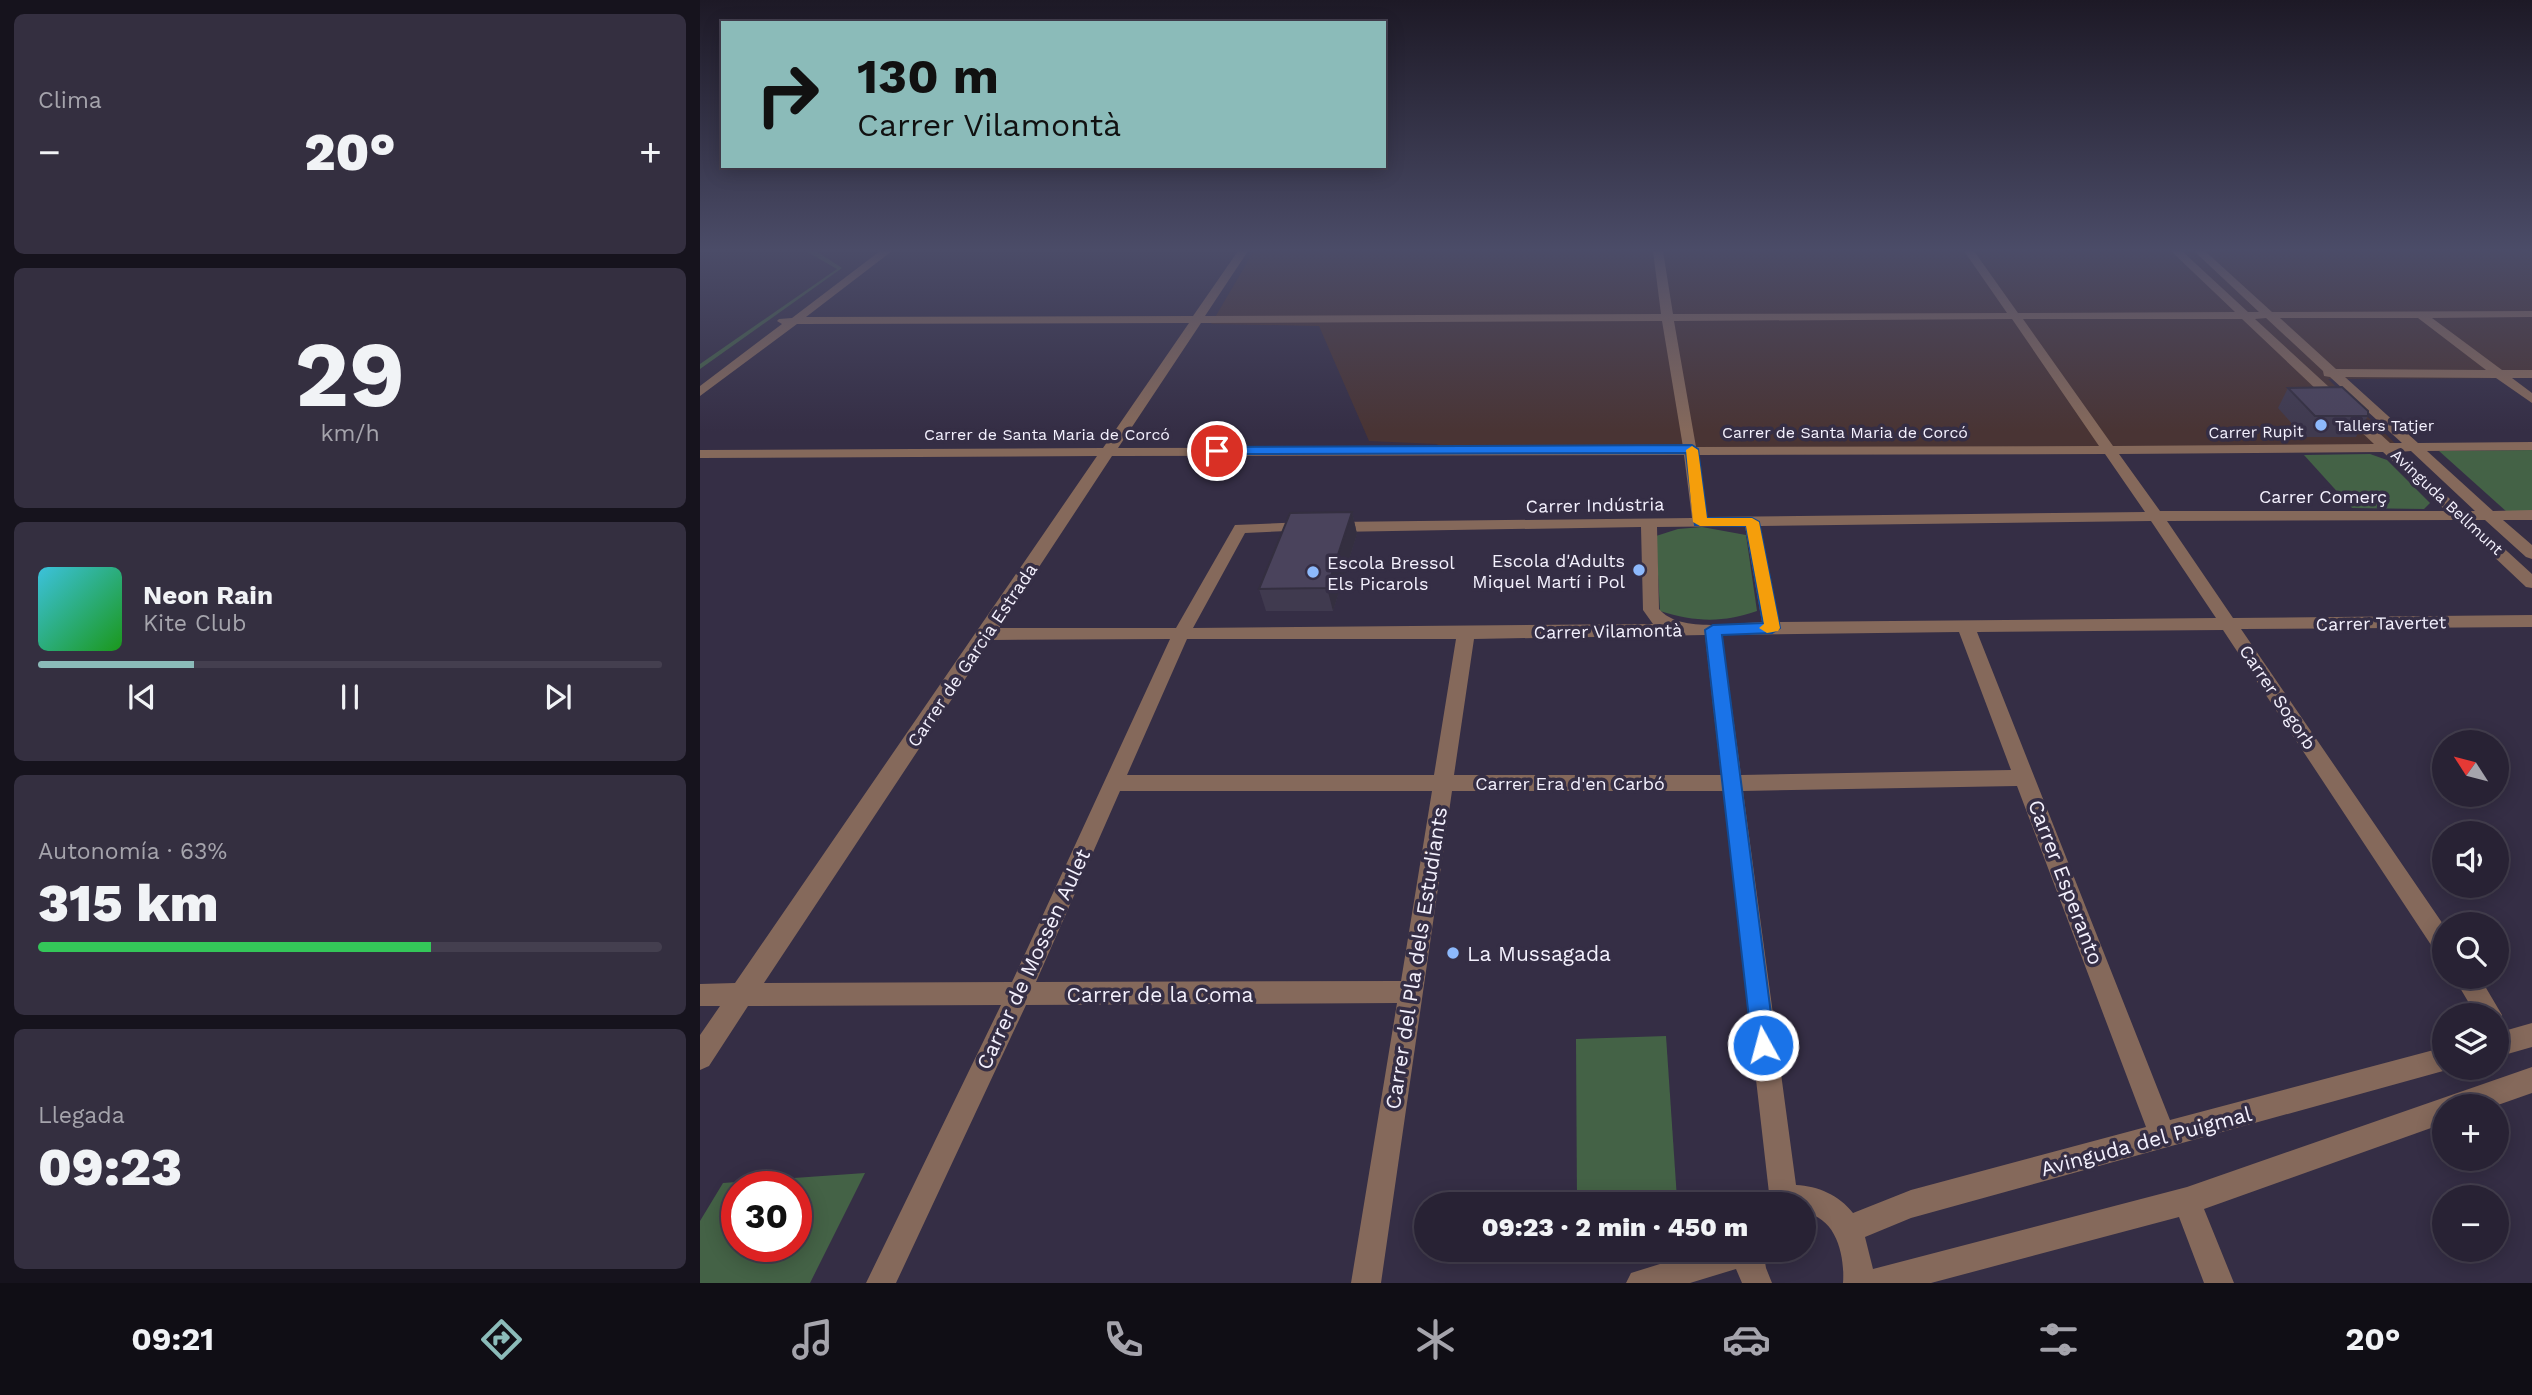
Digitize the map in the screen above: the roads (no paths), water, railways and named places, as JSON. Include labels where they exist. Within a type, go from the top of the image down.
[{"type":"street","points":[[700,382],[797,311]]},
{"type":"street","points":[[700,392],[810,311]]},
{"type":"street","name":"Carrer de Garcia Estrada","points":[[700,1057],[1203,311]]},
{"type":"street","points":[[1665,311],[1692,449],[1700,522]]},
{"type":"street","name":"Carrer Sogorb","points":[[2010,311],[2107,451],[2156,516],[2432,928]]},
{"type":"street","name":"Avinguda Bellmunt","points":[[2240,311],[2532,583]]},
{"type":"street","name":"Avinguda Bellmunt","points":[[2267,311],[2532,554]]},
{"type":"street","points":[[783,321],[2532,314]]},
{"type":"street","points":[[2422,316],[2532,399]]},
{"type":"street","points":[[2308,373],[2532,374]]},
{"type":"street","name":"Carrer Rupit","points":[[2107,451],[2532,446]]},
{"type":"street","name":"Carrer de Santa Maria de Corcó","points":[[700,454],[1692,449],[2107,451]]},
{"type":"street","name":"Carrer Comerç","points":[[2156,516],[2532,515]]},
{"type":"street","name":"Carrer Indústria","points":[[1181,634],[1240,528],[2156,516]]},
{"type":"street","points":[[1752,522],[1772,628]]},
{"type":"street","points":[[1649,523],[1651,610],[1659,620],[1676,629]]},
{"type":"street","name":"Carrer Tavertet","points":[[2229,624],[2532,621]]},
{"type":"street","name":"Carrer Vilamontà","points":[[987,634],[1466,633],[2229,624]]},
{"type":"street","name":"Carrer Esperanto","points":[[1966,627],[2163,1137]]},
{"type":"street","points":[[1713,630],[1779,1192]]},
{"type":"street","name":"Carrer del Pla dels Estudiants","points":[[1366,1283],[1466,633]]},
{"type":"street","name":"Carrer de Mossèn Aulet","points":[[881,1283],[1018,995],[1181,634]]},
{"type":"street","name":"Carrer Era d'en Carbó","points":[[1113,783],[1730,783],[2026,778]]},
{"type":"street","name":"Carrer de la Coma","points":[[700,995],[1411,992]]},
{"type":"street","name":"Avinguda del Puigmal","points":[[1849,1229],[1911,1204],[2432,1063]]},
{"type":"street","points":[[2492,1094],[2532,1080]]},
{"type":"street","points":[[1875,1283],[2187,1201],[2432,1115]]},
{"type":"street","points":[[2187,1201],[2219,1283]]},
{"type":"street","points":[[1816,1202],[1835,1213],[1849,1229],[1857,1249],[1860,1270],[1858,1283]]},
{"type":"street","points":[[1641,1283],[1710,1262]]},
{"type":"street","points":[[1752,1262],[1757,1283]]},
{"type":"place","name":"Tallers Tatjer","points":[[2321,425]]},
{"type":"place","name":"Escola d'Adults Miquel Martí i Pol","points":[[1639,570]]},
{"type":"place","name":"Escola Bressol Els Picarols","points":[[1313,572]]},
{"type":"place","name":"La Mussagada","points":[[1453,953]]}]
